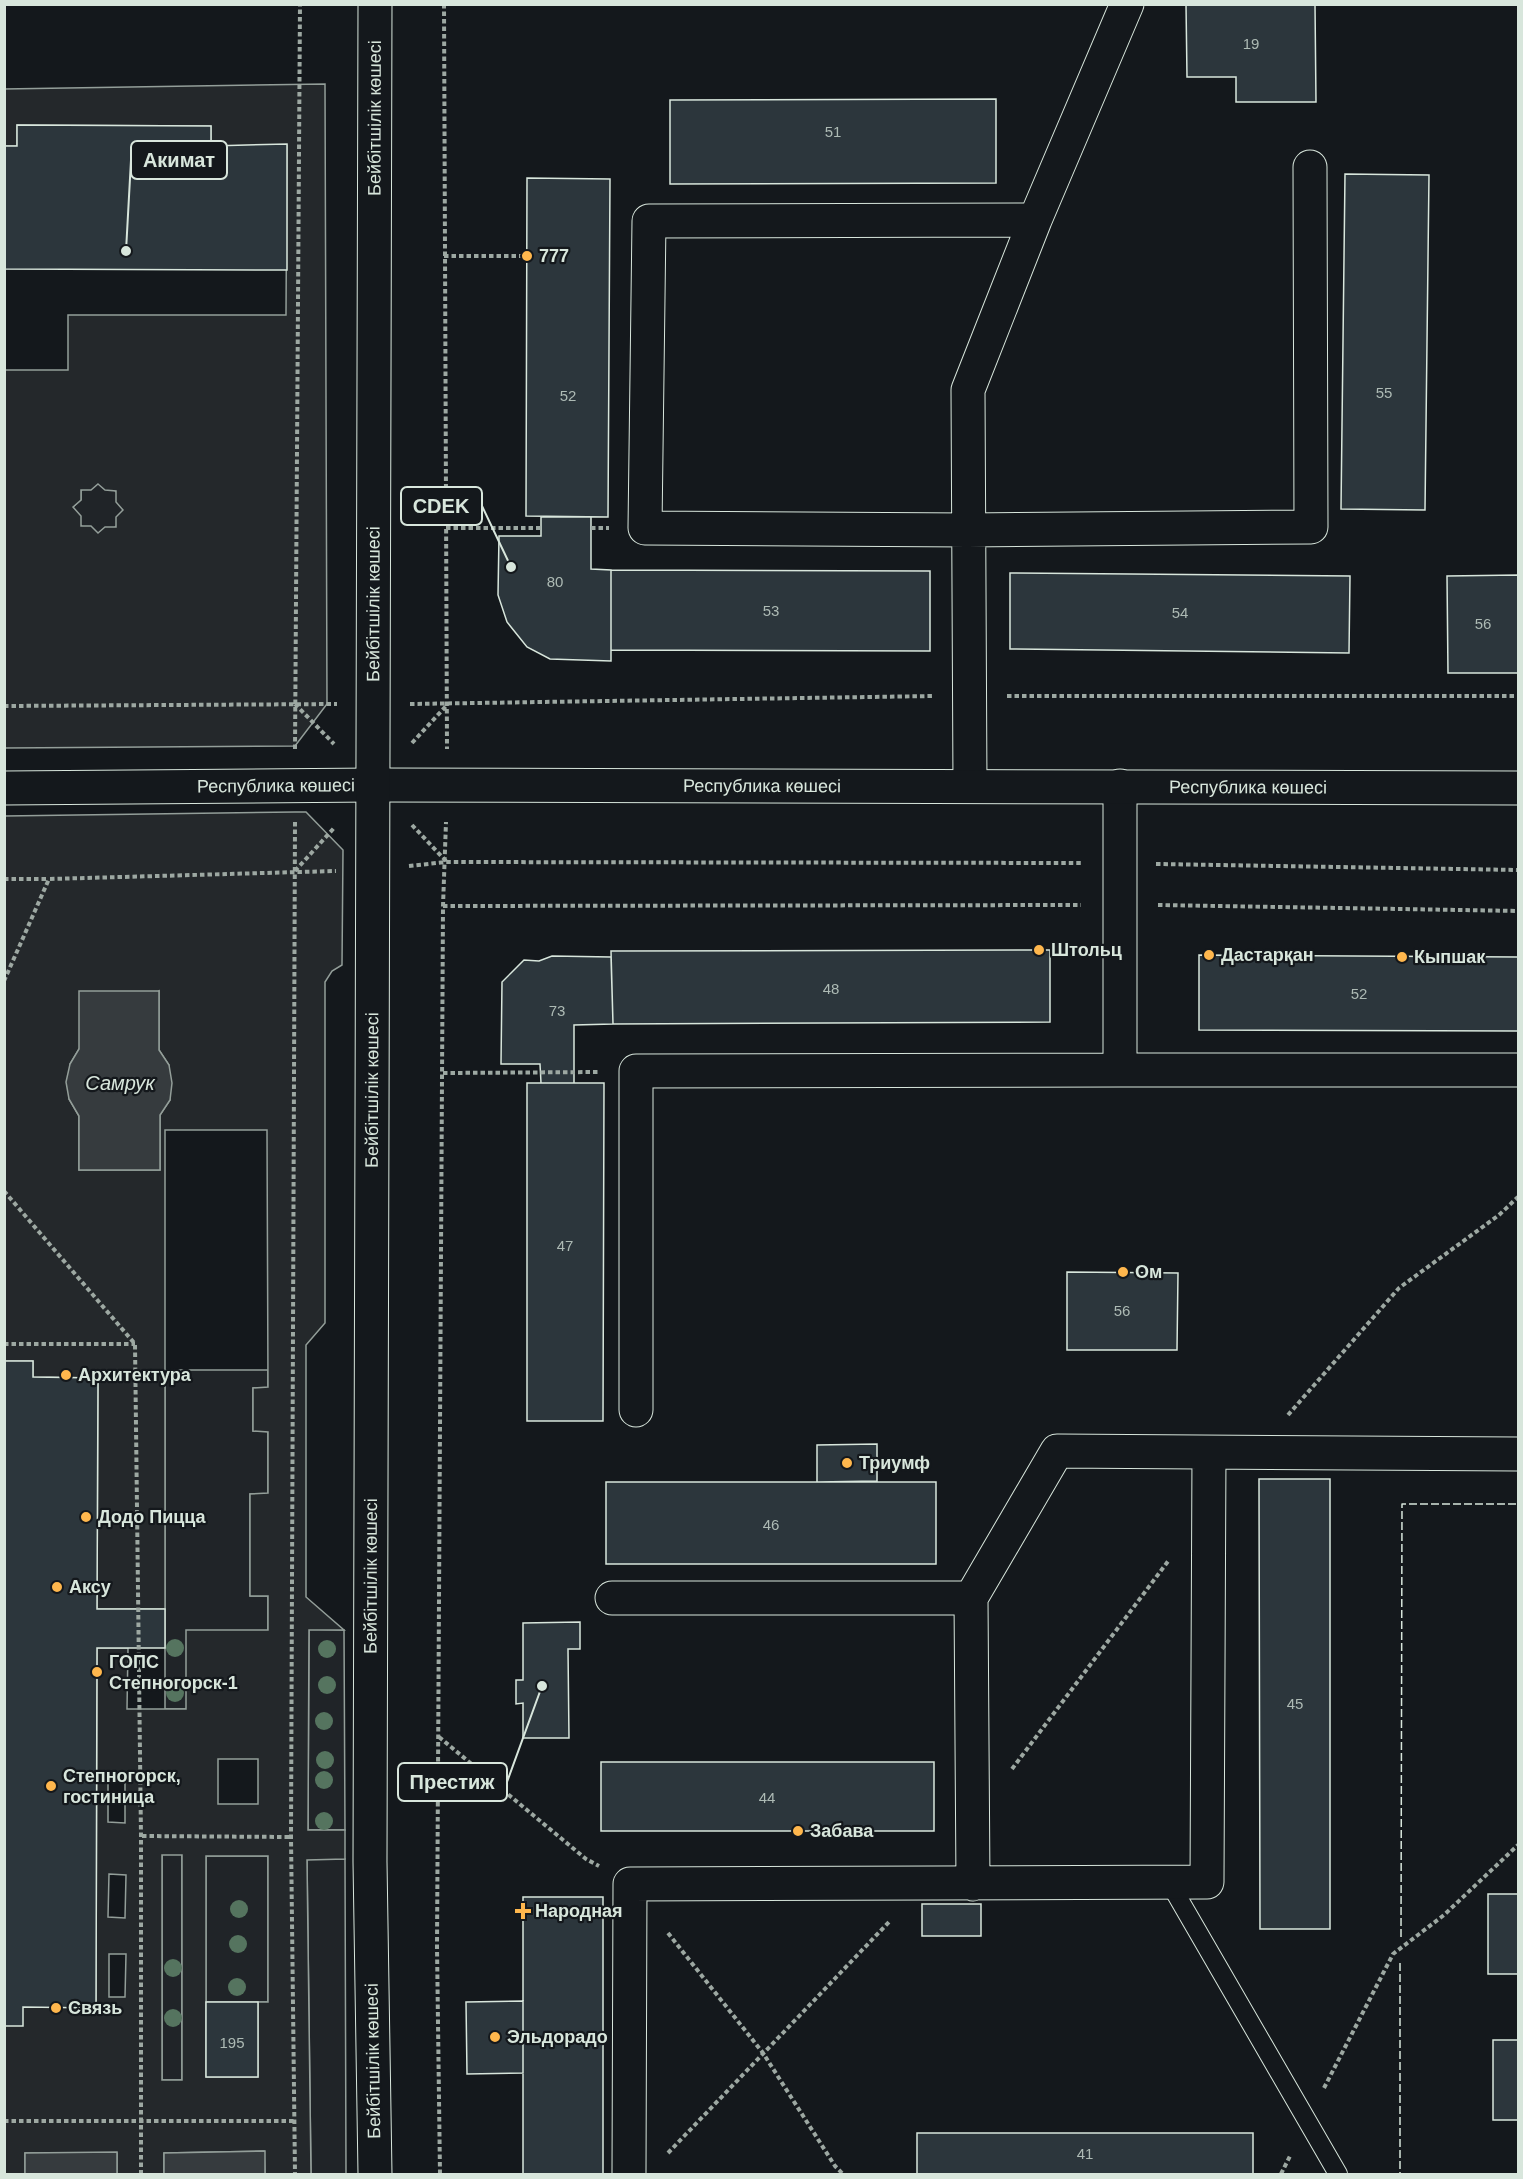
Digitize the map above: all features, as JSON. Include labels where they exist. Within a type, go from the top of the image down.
[{"type":"street","name":"Бейбітшілік көшесі","points":[[375,4],[375,704],[370,1862],[375,2175]]},
{"type":"street","points":[[970,786],[968,390],[1035,220],[1127,4]]},
{"type":"street","points":[[1035,220],[649,221],[645,528],[968,530],[1311,527],[1310,167]]},
{"type":"street","name":"Республика көшесі","points":[[4,788],[374,785],[1518,788]]},
{"type":"street","points":[[1120,786],[1120,1070]]},
{"type":"street","points":[[636,1410],[636,1071],[1518,1070]]},
{"type":"street","points":[[973,1884],[971,1598],[1056,1451],[1518,1454]]},
{"type":"street","points":[[628,2175],[630,1884],[1207,1882],[1209,1453]]},
{"type":"street","points":[[612,1598],[971,1598]]},
{"type":"lane","points":[[1169,1882],[1338,2175]]},
{"type":"path","points":[[295,746],[300,4]]},
{"type":"path","points":[[440,2175],[437,1947],[443,906],[446,862],[448,704],[444,4]]},
{"type":"path","points":[[444,256],[528,256]]},
{"type":"path","points":[[446,528],[541,528]]},
{"type":"path","points":[[4,706],[375,704]]},
{"type":"path","points":[[295,812],[291,1837],[295,2175]]},
{"type":"path","points":[[446,862],[1121,863],[1518,870]]},
{"type":"path","points":[[4,879],[342,871]]},
{"type":"path","points":[[4,981],[49,879]]},
{"type":"path","points":[[443,906],[1120,904],[1518,911]]},
{"type":"path","points":[[443,1073],[574,1072]]},
{"type":"path","points":[[4,1191],[135,1344],[141,1836],[141,2175]]},
{"type":"path","points":[[1254,1453],[1399,1288],[1499,1215],[1518,1197]]},
{"type":"path","points":[[4,1344],[135,1344]]},
{"type":"path","points":[[1009,1773],[1174,1554]]},
{"type":"path","points":[[141,1836],[291,1837]]},
{"type":"path","points":[[1281,2175],[1393,1954],[1444,1916],[1518,1845]]},
{"type":"path","points":[[668,2153],[888,1923],[931,1884]]},
{"type":"path","points":[[4,2121],[294,2121]]},
{"type":"shaded area","points":[[325,84],[327,704],[295,746],[5,748],[5,370],[68,370],[68,315],[286,315],[287,145],[211,146],[211,126],[17,125],[17,146],[5,146],[4,89]],"holes":[[[98,484],[105,490],[116,491],[116,502],[123,510],[116,517],[116,527],[105,527],[98,533],[91,526],[81,526],[81,516],[73,507],[81,500],[81,490],[91,490]]]},
{"type":"shaded area","points":[[99,483],[116,491],[123,510],[116,527],[98,534],[81,526],[73,507],[81,500],[81,490]]},
{"type":"shaded area","points":[[306,812],[343,850],[342,965],[332,971],[325,982],[325,1323],[306,1345],[306,1597],[344,1630],[309,1630],[308,1830],[345,1830],[345,1859],[307,1860],[311,2174],[265,2174],[264,2151],[164,2153],[164,2174],[117,2174],[117,2153],[25,2153],[25,2174],[4,2174],[5,2026],[23,2007],[96,2007],[97,1648],[128,1648],[127,1709],[186,1709],[186,1630],[268,1630],[268,1596],[250,1596],[250,1494],[268,1493],[268,1432],[253,1431],[253,1388],[268,1387],[267,1130],[165,1130],[165,1609],[97,1609],[98,1378],[33,1377],[33,1361],[6,1361],[5,1386],[5,816]],"holes":[[[159,991],[159,1050],[169,1065],[170,1100],[160,1115],[160,1170],[79,1170],[79,1116],[69,1099],[70,1064],[79,1049]],[[218,1759],[258,1759],[258,1804],[218,1804]],[[108,1779],[125,1779],[125,1823],[108,1822]],[[162,1855],[182,1855],[182,2080],[162,2080]],[[206,1856],[268,1856],[268,2002],[258,2002],[258,2077],[206,2077]],[[109,1874],[126,1875],[125,1918],[108,1917]],[[109,1954],[126,1954],[125,1997],[109,1997]]]},
{"type":"shaded area","points":[[165,1370],[268,1370],[268,1388],[253,1388],[253,1431],[268,1431],[268,1494],[250,1494],[250,1596],[268,1596],[268,1630],[186,1709],[165,1709]]},
{"type":"shaded area","points":[[309,1629],[344,1630],[345,1830],[308,1830]]},
{"type":"shaded area","points":[[162,1854],[182,1854],[182,2080],[162,2080]]},
{"type":"shaded area","points":[[206,1856],[268,1856],[268,2002],[206,2002]]},
{"type":"shaded area","points":[[307,1859],[345,1859],[346,2174],[311,2174]]},
{"type":"water","name":"Самрук","points":[[79,991],[159,991],[159,1050],[169,1065],[172,1083],[170,1100],[160,1115],[160,1170],[79,1170],[79,1116],[69,1099],[66,1082],[70,1064],[79,1049]]},
{"type":"water","points":[[265,2151],[265,2174],[164,2174],[164,2153]]},
{"type":"water","points":[[117,2152],[117,2174],[25,2174],[25,2153]]},
{"type":"building","points":[[1186,4],[1315,4],[1316,102],[1236,102],[1236,77],[1187,77]]},
{"type":"building","points":[[996,99],[996,183],[670,184],[670,100]]},
{"type":"building","points":[[17,125],[211,126],[211,146],[287,144],[287,270],[4,269],[4,146],[17,146]]},
{"type":"building","points":[[1345,174],[1429,175],[1425,510],[1341,509]]},
{"type":"building","points":[[527,178],[610,179],[608,517],[526,516]]},
{"type":"building","points":[[541,517],[591,517],[591,569],[611,570],[611,661],[550,659],[527,647],[507,622],[498,595],[499,536],[541,536]]},
{"type":"building","points":[[611,570],[930,571],[930,651],[611,650]]},
{"type":"building","points":[[1010,573],[1350,576],[1349,653],[1010,649]]},
{"type":"building","points":[[1518,575],[1518,673],[1448,673],[1447,576]]},
{"type":"building","points":[[1050,950],[1050,1022],[613,1024],[611,951]]},
{"type":"building","points":[[1199,955],[1518,957],[1518,1031],[1199,1030]]},
{"type":"building","points":[[552,956],[611,957],[613,1024],[574,1025],[574,1083],[541,1083],[540,1064],[501,1064],[502,982],[524,960],[539,961]]},
{"type":"building","points":[[527,1083],[604,1083],[603,1421],[527,1421]]},
{"type":"building","points":[[1067,1272],[1178,1273],[1177,1350],[1067,1350]]},
{"type":"building","name":"Степногорск, гостиница","points":[[5,1361],[33,1361],[33,1377],[98,1378],[97,1609],[165,1609],[165,1648],[97,1648],[96,2008],[23,2007],[23,2026],[4,2026]]},
{"type":"building","name":"Триумф","points":[[877,1444],[877,1481],[817,1482],[817,1445]]},
{"type":"building","points":[[1259,1479],[1330,1479],[1330,1929],[1260,1929]]},
{"type":"building","points":[[606,1482],[936,1482],[936,1564],[606,1564]]},
{"type":"building","points":[[580,1622],[580,1649],[568,1649],[569,1738],[523,1738],[523,1703],[516,1704],[516,1680],[523,1680],[523,1623]]},
{"type":"building","points":[[601,1762],[934,1762],[934,1831],[601,1831]]},
{"type":"building","points":[[1488,1894],[1518,1894],[1518,1974],[1488,1974]]},
{"type":"building","points":[[523,1897],[603,1897],[603,2174],[523,2174]]},
{"type":"building","points":[[922,1904],[981,1904],[981,1936],[922,1936]]},
{"type":"building","name":"Эльдорадо","points":[[523,2001],[523,2073],[467,2074],[466,2002]]},
{"type":"building","points":[[206,2002],[258,2002],[258,2077],[206,2077]]},
{"type":"building","points":[[1493,2040],[1518,2040],[1518,2120],[1493,2120]]},
{"type":"building","points":[[917,2133],[1253,2133],[1253,2174],[917,2174]]},
{"type":"fence","points":[[1401,1937],[1402,1504],[1518,1504]]},
{"type":"fence","points":[[1400,1963],[1400,2174]]},
{"type":"place","name":"Акимат","points":[[126,251]]},
{"type":"place","name":"777","points":[[527,256]]},
{"type":"place","name":"CDEK","points":[[511,567]]},
{"type":"place","name":"Штольц","points":[[1039,950]]},
{"type":"place","name":"Дастарқан","points":[[1209,955]]},
{"type":"place","name":"Кыпшак","points":[[1402,957]]},
{"type":"place","name":"Ом","points":[[1123,1272]]},
{"type":"place","name":"Архитектура","points":[[66,1375]]},
{"type":"place","name":"Триумф","points":[[847,1463]]},
{"type":"place","name":"Додо Пицца","points":[[86,1517]]},
{"type":"place","name":"Аксу","points":[[57,1587]]},
{"type":"place","name":"ГОПС Степногорск-1","points":[[97,1672]]},
{"type":"place","name":"Престиж","points":[[542,1686]]},
{"type":"place","name":"Степногорск, гостиница","points":[[51,1786]]},
{"type":"place","name":"Забава","points":[[798,1831]]},
{"type":"place","name":"Народная","points":[[523,1911]]},
{"type":"place","name":"Связь","points":[[56,2008]]},
{"type":"place","name":"Эльдорадо","points":[[495,2037]]}]
